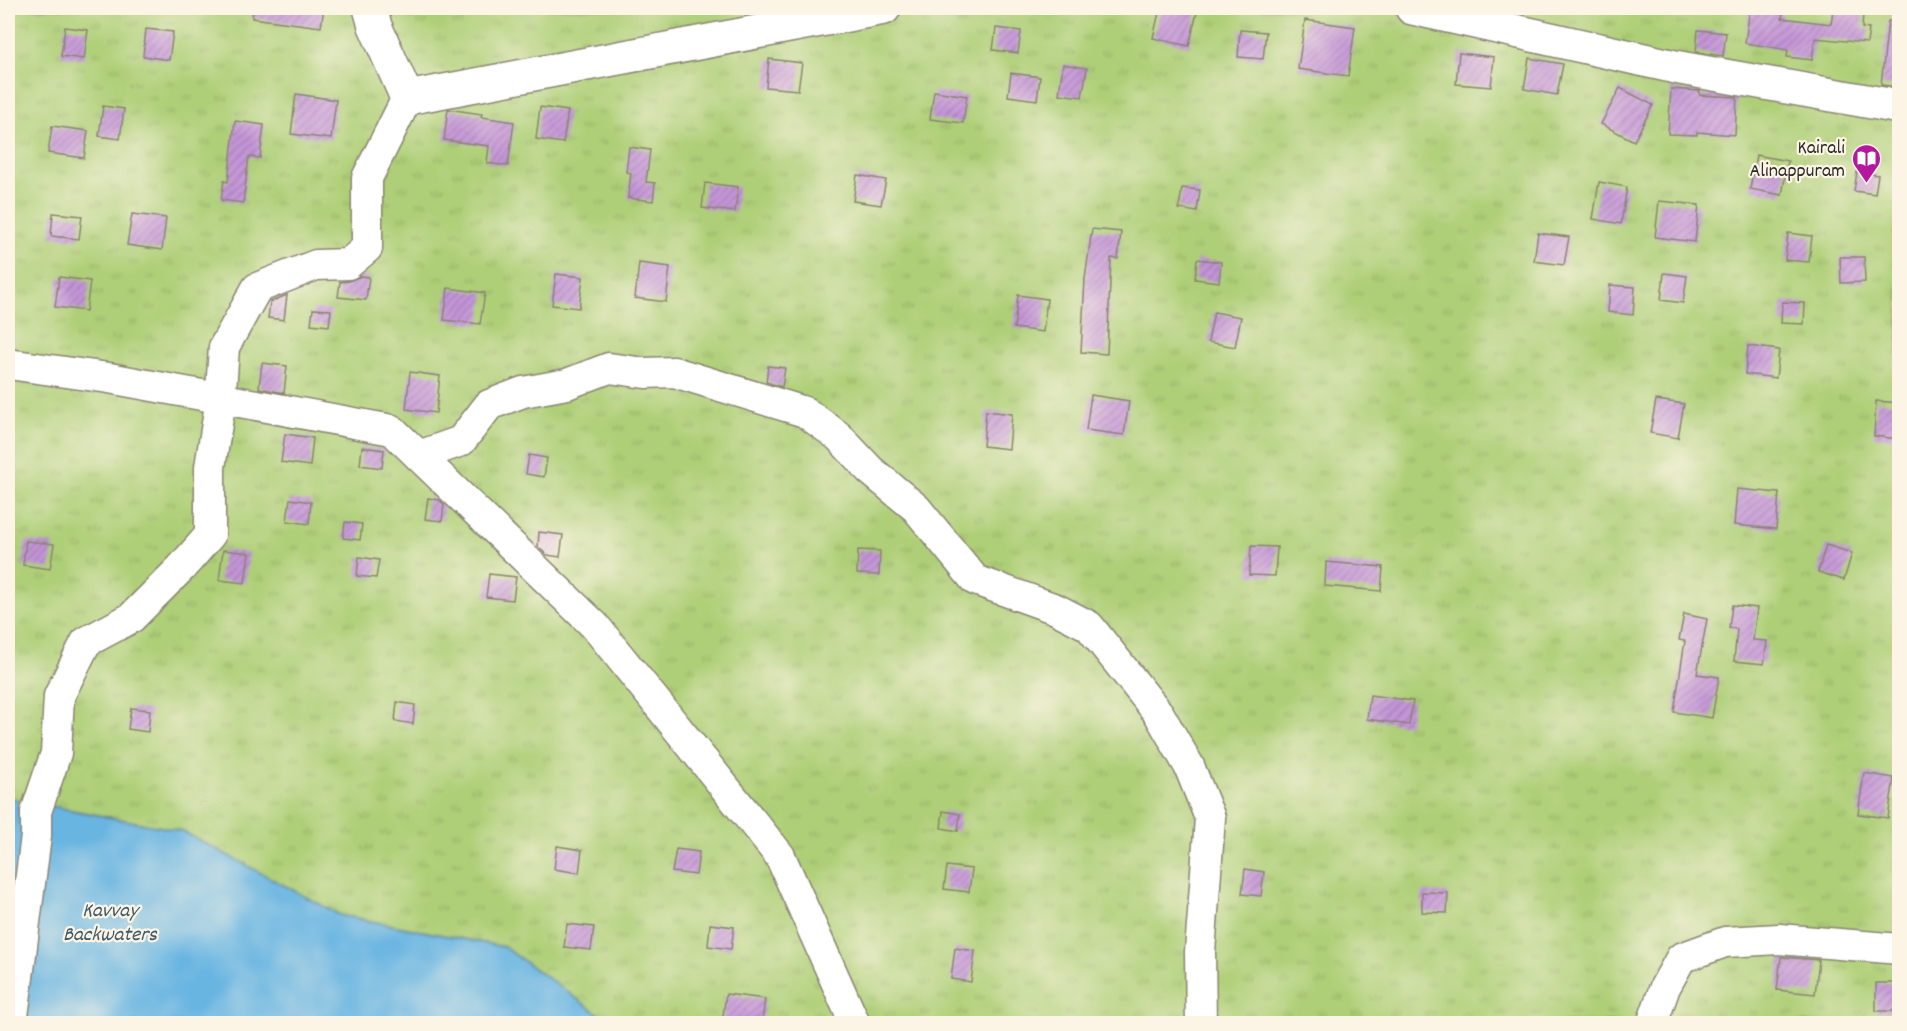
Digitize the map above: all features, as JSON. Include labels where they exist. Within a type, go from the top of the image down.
[{"type":"main road","points":[[370,8],[375,26],[407,98],[884,8]]},
{"type":"main road","points":[[1412,8],[1680,68],[1899,107]]},
{"type":"street","points":[[12,1023],[36,836],[36,812],[56,753],[59,696],[86,642],[130,618],[181,568],[210,535],[210,467],[220,399],[224,347],[257,288],[316,265],[348,264],[367,248],[367,178],[407,98]]},
{"type":"street","points":[[8,364],[109,378],[392,430],[595,626],[780,856],[855,1023]]},
{"type":"street","points":[[419,456],[461,441],[489,405],[523,392],[567,384],[609,368],[645,373],[674,372],[805,412],[838,436],[870,470],[916,508],[975,580],[1056,609],[1089,626],[1159,714],[1189,766],[1210,818],[1200,952],[1201,1023]]},
{"type":"street","points":[[1652,1023],[1665,987],[1681,958],[1725,942],[1779,939],[1899,949]]},
{"type":"green space","points":[[8,8],[1899,8],[1899,1023],[611,1023],[504,947],[340,915],[182,831],[8,798]]},
{"type":"water","name":"Kavvay Backwaters","points":[[8,798],[182,831],[340,915],[504,947],[611,1023],[8,1023]]},
{"type":"building","points":[[253,8],[324,8],[321,27],[252,18]]},
{"type":"building","points":[[1160,8],[1198,8],[1189,46],[1153,38]]},
{"type":"building","points":[[1750,8],[1783,13],[1782,18],[1831,24],[1833,10],[1863,13],[1862,28],[1869,29],[1867,43],[1815,38],[1812,60],[1787,57],[1788,50],[1745,43]]},
{"type":"building","points":[[1305,20],[1355,27],[1348,76],[1298,69]]},
{"type":"building","points":[[1888,21],[1899,22],[1899,87],[1881,85]]},
{"type":"building","points":[[65,27],[88,30],[84,59],[61,56]]},
{"type":"building","points":[[996,28],[1021,31],[1018,53],[993,50]]},
{"type":"building","points":[[146,29],[173,32],[169,60],[143,56]]},
{"type":"building","points":[[1240,30],[1266,32],[1263,59],[1238,57]]},
{"type":"building","points":[[1698,30],[1726,33],[1723,56],[1696,52]]},
{"type":"building","points":[[1459,53],[1494,57],[1491,87],[1456,84]]},
{"type":"building","points":[[1529,58],[1563,64],[1557,95],[1524,89]]},
{"type":"building","points":[[769,59],[802,63],[798,90],[766,87]]},
{"type":"building","points":[[1063,64],[1087,68],[1082,97],[1059,94]]},
{"type":"building","points":[[1011,73],[1040,77],[1037,100],[1008,96]]},
{"type":"building","points":[[1620,88],[1653,105],[1634,141],[1601,124]]},
{"type":"building","points":[[1671,89],[1700,91],[1700,95],[1737,97],[1735,135],[1697,132],[1697,135],[1668,134]]},
{"type":"building","points":[[934,91],[967,96],[963,123],[930,119]]},
{"type":"building","points":[[296,94],[336,100],[331,139],[291,134]]},
{"type":"building","points":[[103,106],[124,109],[120,139],[99,136]]},
{"type":"building","points":[[540,107],[568,111],[563,143],[536,139]]},
{"type":"building","points":[[448,109],[514,122],[508,166],[487,163],[489,146],[444,140]]},
{"type":"building","points":[[235,121],[264,125],[260,158],[249,157],[243,203],[221,200],[224,181],[228,182]]},
{"type":"building","points":[[52,126],[88,131],[84,158],[48,153]]},
{"type":"building","points":[[629,147],[650,150],[646,182],[655,183],[653,201],[628,198],[631,173],[626,172]]},
{"type":"building","points":[[1756,155],[1788,161],[1782,195],[1750,189]]},
{"type":"building","name":"Kairali Alinappuram","points":[[1857,172],[1878,175],[1875,194],[1854,191]]},
{"type":"building","points":[[857,175],[886,180],[881,205],[853,201]]},
{"type":"building","points":[[1599,182],[1627,187],[1621,224],[1593,219]]},
{"type":"building","points":[[705,183],[738,187],[735,212],[702,208]]},
{"type":"building","points":[[1182,188],[1200,190],[1197,212],[1179,209]]},
{"type":"building","points":[[1659,201],[1699,205],[1695,242],[1655,237]]},
{"type":"building","points":[[53,213],[82,216],[79,239],[51,236]]},
{"type":"building","points":[[132,214],[166,218],[162,250],[127,245]]},
{"type":"building","points":[[1092,229],[1121,232],[1118,259],[1111,258],[1107,354],[1081,352],[1085,279]]},
{"type":"building","points":[[1538,233],[1569,237],[1564,265],[1534,261]]},
{"type":"building","points":[[1788,233],[1812,236],[1809,262],[1785,260]]},
{"type":"building","points":[[1840,257],[1864,257],[1865,282],[1841,283]]},
{"type":"building","points":[[1197,259],[1221,262],[1219,282],[1195,279]]},
{"type":"building","points":[[639,263],[670,267],[666,302],[635,298]]},
{"type":"building","points":[[1664,273],[1687,276],[1683,303],[1661,300]]},
{"type":"building","points":[[556,274],[583,277],[579,308],[552,305]]},
{"type":"building","points":[[361,276],[369,277],[366,300],[338,297],[340,282]]},
{"type":"building","points":[[59,277],[90,281],[86,311],[55,307]]},
{"type":"building","points":[[1610,285],[1635,287],[1633,315],[1608,312]]},
{"type":"building","points":[[448,288],[485,293],[480,324],[444,320]]},
{"type":"building","points":[[287,295],[284,320],[268,318],[270,302]]},
{"type":"building","points":[[1018,295],[1047,299],[1043,332],[1014,328]]},
{"type":"building","points":[[1782,302],[1805,303],[1804,324],[1781,323]]},
{"type":"building","points":[[313,309],[331,310],[329,326],[311,324]]},
{"type":"building","points":[[1214,312],[1241,317],[1235,347],[1208,342]]},
{"type":"building","points":[[1748,346],[1779,350],[1776,378],[1745,374]]},
{"type":"building","points":[[262,363],[287,366],[284,393],[259,388]]},
{"type":"building","points":[[768,366],[785,368],[782,387],[766,382]]},
{"type":"building","points":[[410,372],[440,376],[436,413],[406,409]]},
{"type":"building","points":[[1091,395],[1129,401],[1124,435],[1086,430]]},
{"type":"building","points":[[1656,400],[1684,404],[1678,438],[1650,433]]},
{"type":"building","points":[[1876,401],[1899,403],[1899,439],[1874,436]]},
{"type":"building","points":[[986,411],[1012,414],[1009,449],[983,446]]},
{"type":"building","points":[[285,434],[313,438],[310,466],[281,462]]},
{"type":"building","points":[[362,447],[384,450],[382,468],[360,465]]},
{"type":"building","points":[[529,455],[547,458],[544,477],[526,474]]},
{"type":"building","points":[[1737,489],[1779,493],[1776,529],[1734,525]]},
{"type":"building","points":[[428,498],[439,500],[444,504],[442,521],[425,519]]},
{"type":"building","points":[[290,499],[311,502],[309,524],[287,521]]},
{"type":"building","points":[[345,522],[362,524],[360,540],[343,538]]},
{"type":"building","points":[[539,532],[563,535],[560,557],[547,555],[538,547]]},
{"type":"building","points":[[26,541],[54,544],[50,569],[23,565]]},
{"type":"building","points":[[1826,545],[1852,553],[1844,580],[1818,572]]},
{"type":"building","points":[[1251,546],[1277,547],[1275,576],[1249,575]]},
{"type":"building","points":[[223,550],[249,553],[245,583],[219,580]]},
{"type":"building","points":[[858,550],[880,551],[879,575],[857,574]]},
{"type":"building","points":[[359,557],[379,560],[376,578],[357,576]]},
{"type":"building","points":[[1326,562],[1383,567],[1381,591],[1325,586]]},
{"type":"building","points":[[489,574],[516,577],[513,600],[486,597]]},
{"type":"building","points":[[1732,605],[1757,608],[1753,640],[1767,641],[1764,664],[1734,661],[1737,629],[1729,628]]},
{"type":"building","points":[[1684,614],[1707,619],[1697,674],[1719,677],[1712,718],[1674,712],[1685,641],[1679,640]]},
{"type":"building","points":[[1370,695],[1413,701],[1409,725],[1367,719]]},
{"type":"building","points":[[397,702],[415,705],[413,724],[395,721]]},
{"type":"building","points":[[131,708],[150,710],[148,732],[128,729]]},
{"type":"building","points":[[1864,773],[1894,778],[1888,818],[1858,814]]},
{"type":"building","points":[[943,811],[960,814],[958,831],[941,828]]},
{"type":"building","points":[[557,846],[582,850],[579,873],[554,869]]},
{"type":"building","points":[[676,849],[699,852],[696,875],[672,872]]},
{"type":"building","points":[[947,866],[972,869],[969,892],[944,889]]},
{"type":"building","points":[[1245,869],[1264,872],[1261,896],[1242,894]]},
{"type":"building","points":[[1422,892],[1448,893],[1447,913],[1422,912]]},
{"type":"building","points":[[567,924],[594,927],[591,950],[564,947]]},
{"type":"building","points":[[710,924],[734,927],[731,949],[708,946]]},
{"type":"building","points":[[955,948],[975,951],[971,982],[951,979]]},
{"type":"building","points":[[1781,957],[1819,960],[1815,994],[1777,990]]},
{"type":"building","points":[[1876,983],[1899,983],[1899,1011],[1876,1011]]},
{"type":"building","points":[[726,994],[765,999],[762,1023],[722,1023]]},
{"type":"place","name":"Kairali Alinappuram","points":[[1866,184]]}]
